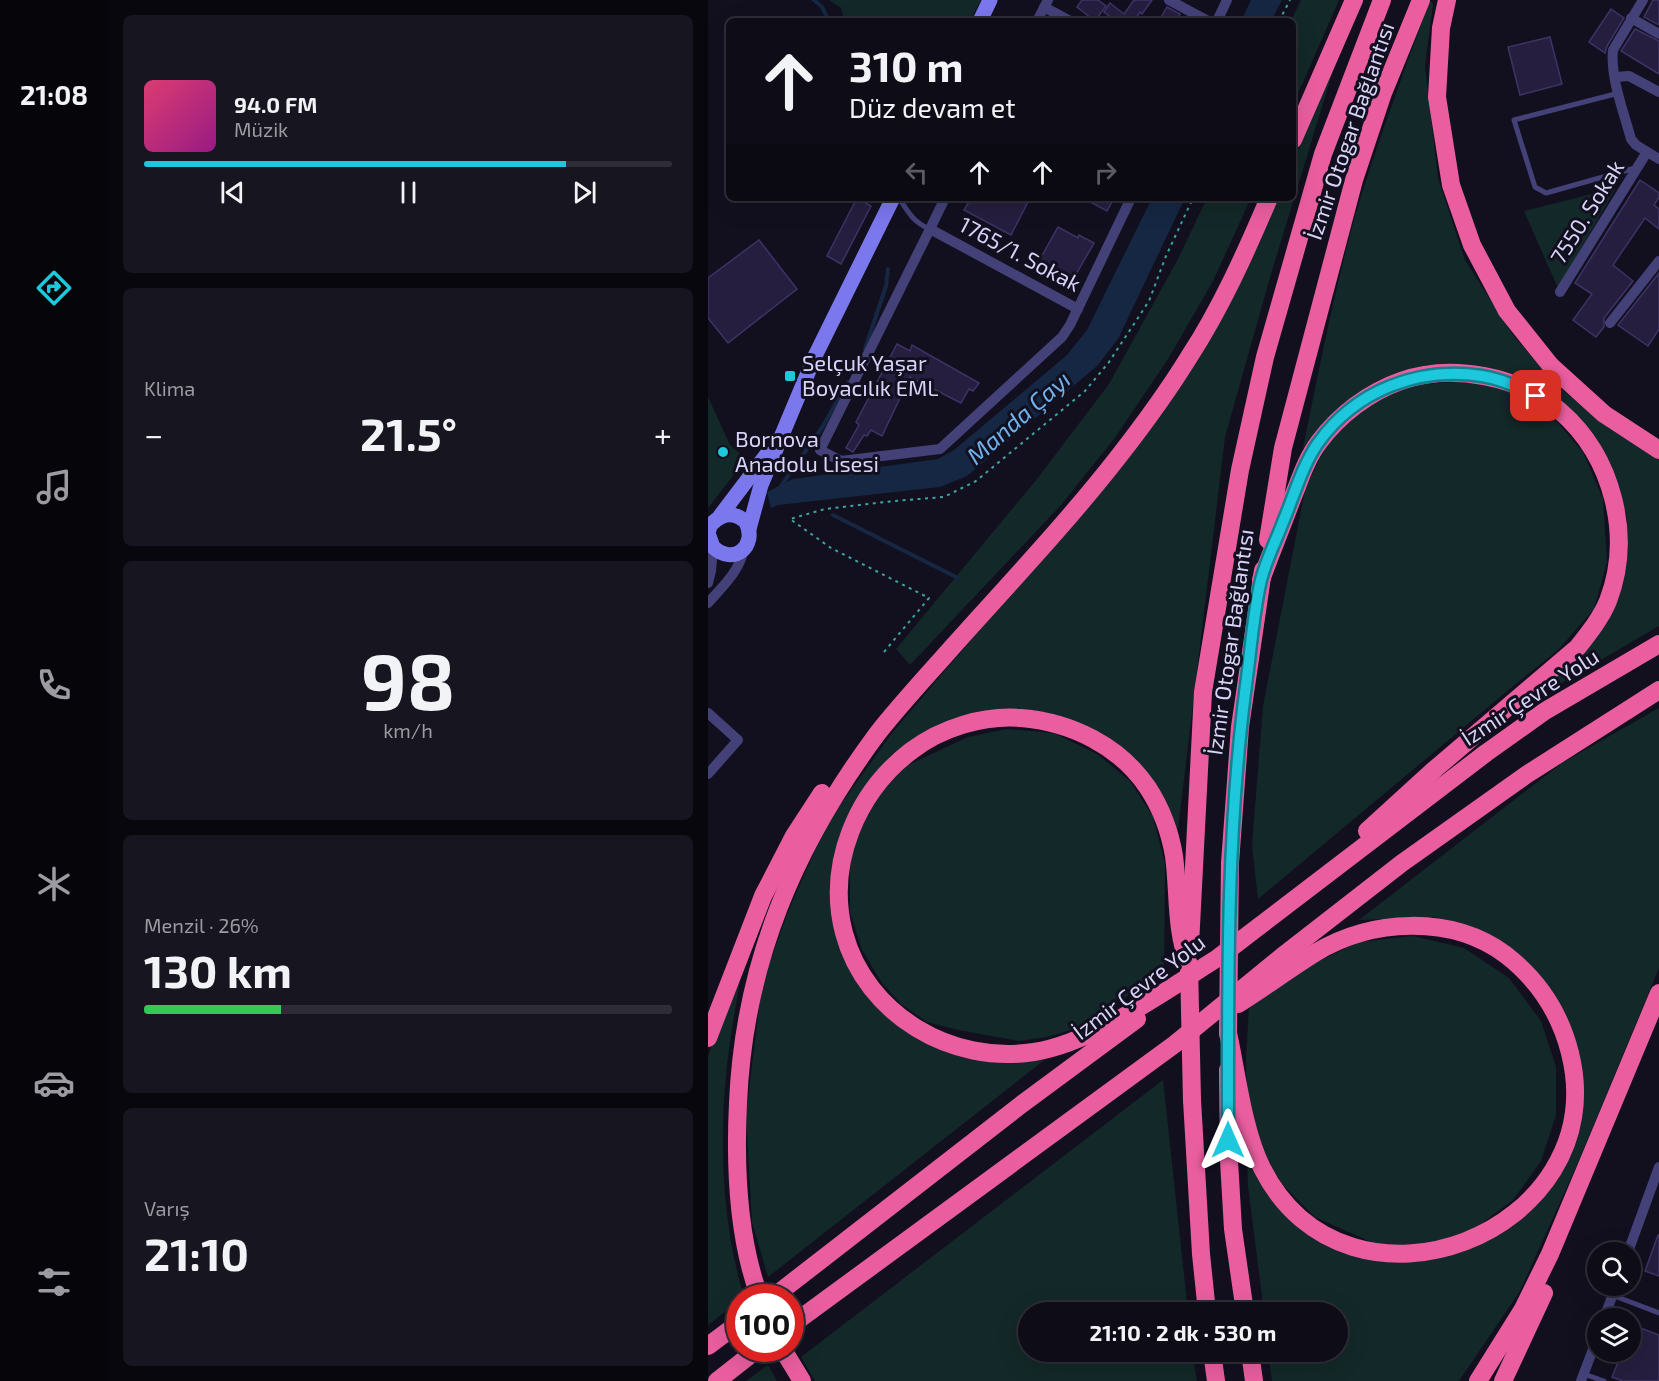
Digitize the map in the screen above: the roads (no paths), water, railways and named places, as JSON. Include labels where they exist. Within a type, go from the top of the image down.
[{"type":"highway","points":[[1296,133],[1354,0]]},
{"type":"highway","name":"İzmir Otogar Bağlantısı","points":[[1189,965],[1203,692],[1240,470],[1265,357],[1323,154],[1342,99],[1382,0]]},
{"type":"highway","name":"İzmir Otogar Bağlantısı","points":[[1244,1302],[1233,1230],[1228,1161],[1230,863],[1240,727],[1261,580],[1284,448],[1345,213],[1383,93],[1421,0]]},
{"type":"highway","points":[[1447,0],[1440,28],[1437,97],[1451,185],[1472,245],[1507,311],[1551,366],[1604,414],[1659,450]]},
{"type":"highway","points":[[708,1038],[763,896],[794,836],[819,797],[1075,509],[1152,412],[1190,356],[1213,316],[1268,201]]},
{"type":"highway","points":[[1261,580],[1303,470],[1318,444],[1336,422],[1372,395],[1402,380],[1456,373],[1484,376],[1511,384],[1559,410],[1578,429],[1593,450],[1606,478],[1617,512],[1619,547],[1615,574],[1607,602],[1593,628],[1578,647],[1435,768],[1272,917]]},
{"type":"highway","name":"İzmir Çevre Yolu","points":[[790,1284],[1022,1104],[1486,753],[1528,723],[1659,644]]},
{"type":"highway","points":[[804,1316],[1175,1044],[1203,1019],[1402,863],[1526,775],[1659,690]]},
{"type":"highway","points":[[1206,1302],[1192,1100],[1189,965],[1182,947],[1176,906],[1174,855],[1157,803],[1146,785],[1129,765],[1090,737],[1068,727],[1032,719],[1015,718],[965,724],[946,730],[896,762],[861,806],[843,855],[839,880],[844,933],[871,986],[889,1006],[914,1027],[937,1039],[983,1054],[1011,1055],[1060,1046],[1121,1017],[1216,959]]},
{"type":"highway","points":[[755,1284],[748,1263],[741,1223],[736,1129],[746,1024],[755,979],[769,931],[790,878],[815,828],[839,788],[879,732]]},
{"type":"highway","points":[[1203,1019],[1222,1014],[1316,952],[1361,932],[1427,926],[1453,931],[1480,940],[1521,967],[1538,985],[1552,1009],[1565,1036],[1575,1072],[1575,1106],[1567,1139],[1545,1182],[1508,1219],[1483,1235],[1458,1246],[1406,1254],[1376,1253],[1354,1248],[1317,1230],[1296,1214],[1277,1192],[1262,1168],[1252,1144],[1228,1033]]},
{"type":"highway","points":[[1478,1381],[1523,1309],[1550,1254],[1659,993]]},
{"type":"highway","points":[[1503,1381],[1552,1276],[1621,1083]]},
{"type":"highway","points":[[708,1346],[726,1332]]},
{"type":"highway","points":[[717,1381],[741,1362]]},
{"type":"highway","points":[[790,1362],[798,1375]]},
{"type":"highway","points":[[1213,1362],[1216,1381]]},
{"type":"highway","points":[[1251,1362],[1254,1381]]},
{"type":"main road","points":[[981,18],[990,0]]},
{"type":"main road","points":[[788,424],[713,524],[708,533],[713,553],[732,555],[744,549],[748,543],[749,529],[761,485],[788,424],[815,356],[892,201]]},
{"type":"main road","points":[[713,524],[734,514],[746,522],[749,529]]},
{"type":"street","points":[[1169,0],[1202,18]]},
{"type":"street","points":[[1218,18],[1227,0]]},
{"type":"street","points":[[1643,0],[1613,50],[1612,58],[1631,139],[1659,159]]},
{"type":"street","points":[[1039,18],[1046,4],[1066,18]]},
{"type":"street","points":[[1631,18],[1659,34]]},
{"type":"street","points":[[1616,77],[1629,76],[1659,92]]},
{"type":"street","name":"7550. Sokak","points":[[1560,292],[1647,152]]},
{"type":"street","name":"1765/1. Sokak","points":[[944,201],[930,229],[1078,309],[1130,201]]},
{"type":"street","points":[[930,229],[820,450],[827,454],[841,461],[940,449],[1062,337],[1078,309]]},
{"type":"street","points":[[1610,323],[1659,261]]},
{"type":"street","points":[[708,603],[736,571],[742,560],[744,549]]},
{"type":"street","points":[[708,583],[713,553]]},
{"type":"street","points":[[708,713],[738,740],[708,774]]},
{"type":"street","points":[[1632,1242],[1659,1167]]},
{"type":"street","points":[[1582,1377],[1588,1362]]},
{"type":"lane","points":[[1619,93],[1514,120],[1535,187],[1546,193],[1638,167]]},
{"type":"lane","points":[[901,201],[911,217],[921,226],[930,229]]},
{"type":"lane","points":[[1626,1296],[1659,1313]]},
{"type":"lane","points":[[1582,1377],[1604,1381]]},
{"type":"water","points":[[1251,0],[1282,0],[1273,18],[1242,18]]},
{"type":"water","name":"Manda Çayı","points":[[1151,201],[1184,201],[1118,339],[1097,366],[967,476],[940,487],[778,505],[771,508],[767,492],[793,479],[938,459],[954,450],[1067,355],[1087,330]]},
{"type":"waterway","points":[[814,0],[822,7],[828,18]]},
{"type":"waterway","points":[[865,349],[886,286],[888,269]]},
{"type":"waterway","points":[[781,486],[823,426],[848,382]]},
{"type":"waterway","points":[[833,515],[958,578]]},
{"type":"place","name":"Selçuk Yaşar Boyacılık EML","points":[[790,376]]},
{"type":"place","name":"Bornova Anadolu Lisesi","points":[[723,452]]}]
